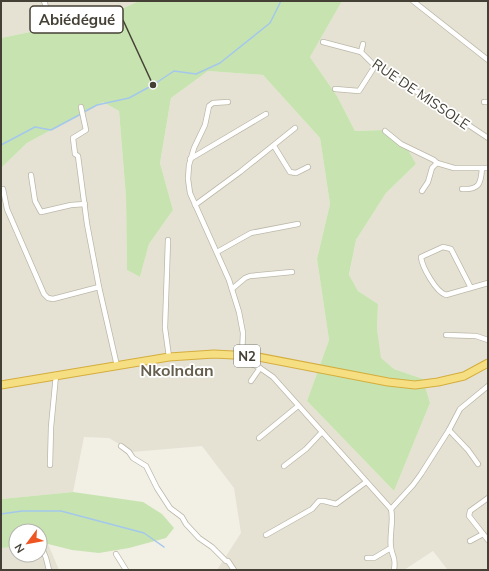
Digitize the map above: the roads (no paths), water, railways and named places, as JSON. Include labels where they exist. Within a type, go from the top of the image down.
[{"type":"highway","name":"N2","points":[[1,384],[169,357],[214,354],[242,355],[276,360],[388,382],[415,385],[438,382],[464,376],[488,363]]},
{"type":"street","points":[[44,1],[54,29]]},
{"type":"street","points":[[412,1],[488,60]]},
{"type":"street","points":[[323,42],[361,52]]},
{"type":"street","name":"RUE DE MISSOLE","points":[[363,44],[361,52],[375,66],[392,75],[404,85],[425,96],[479,134],[488,138]]},
{"type":"street","points":[[335,89],[359,91],[375,66]]},
{"type":"street","points":[[228,102],[213,103],[209,106],[205,125],[196,142],[190,159],[188,179],[190,193],[217,252],[240,312],[243,333],[242,355],[246,361],[260,368],[272,377],[391,509],[393,515],[390,536],[391,550],[396,561],[394,570]]},
{"type":"street","points":[[81,107],[86,130],[72,138],[75,154],[78,156],[99,287],[117,366]]},
{"type":"street","points":[[190,159],[266,114]]},
{"type":"street","points":[[195,205],[274,146],[295,128]]},
{"type":"street","points":[[385,131],[401,144],[434,160],[437,163],[454,168],[488,168]]},
{"type":"street","points":[[274,146],[290,172],[296,173],[308,167]]},
{"type":"street","points":[[422,191],[428,182],[432,168],[437,163]]},
{"type":"street","points":[[462,189],[473,190],[476,187],[480,181],[482,168]]},
{"type":"street","points":[[30,175],[35,201],[41,212],[71,205],[85,204]]},
{"type":"street","points":[[3,189],[7,209],[44,294],[48,298],[53,299],[99,287]]},
{"type":"street","points":[[217,252],[251,233],[298,224]]},
{"type":"street","points":[[168,240],[165,328],[169,357]]},
{"type":"street","points":[[471,288],[451,249],[443,247],[421,257],[426,271],[439,292],[442,294],[446,295],[471,288],[488,283]]},
{"type":"street","points":[[232,289],[245,278],[250,276],[292,272]]},
{"type":"street","points":[[446,336],[476,336],[488,340]]},
{"type":"street","points":[[251,381],[260,368]]},
{"type":"street","points":[[50,465],[50,427],[56,375]]},
{"type":"street","points":[[391,509],[413,485],[449,430],[460,409],[488,386]]},
{"type":"street","points":[[258,438],[298,406]]},
{"type":"street","points":[[449,430],[468,450],[478,464]]},
{"type":"street","points":[[284,466],[306,449],[322,432]]},
{"type":"street","points":[[121,446],[129,452],[133,458],[146,466],[157,488],[170,508],[182,517],[186,524],[199,538],[228,562],[234,570]]},
{"type":"street","points":[[266,535],[312,509],[319,501],[336,504],[366,482]]},
{"type":"street","points":[[488,498],[469,513],[488,540]]},
{"type":"street","points":[[470,541],[483,534]]},
{"type":"street","points":[[367,558],[374,558],[389,549],[391,550]]},
{"type":"street","points":[[116,554],[126,570]]},
{"type":"waterway","points":[[84,112],[97,105],[129,98],[153,85],[174,71],[196,74],[220,63],[270,23],[281,1]]},
{"type":"waterway","points":[[1,145],[35,127],[51,130],[81,114]]},
{"type":"waterway","points":[[1,514],[22,511],[61,511],[144,533],[164,547]]},
{"type":"place","name":"Abiédégué","points":[[153,85]]},
{"type":"district","name":"Nkolndan","points":[[177,370]]}]
